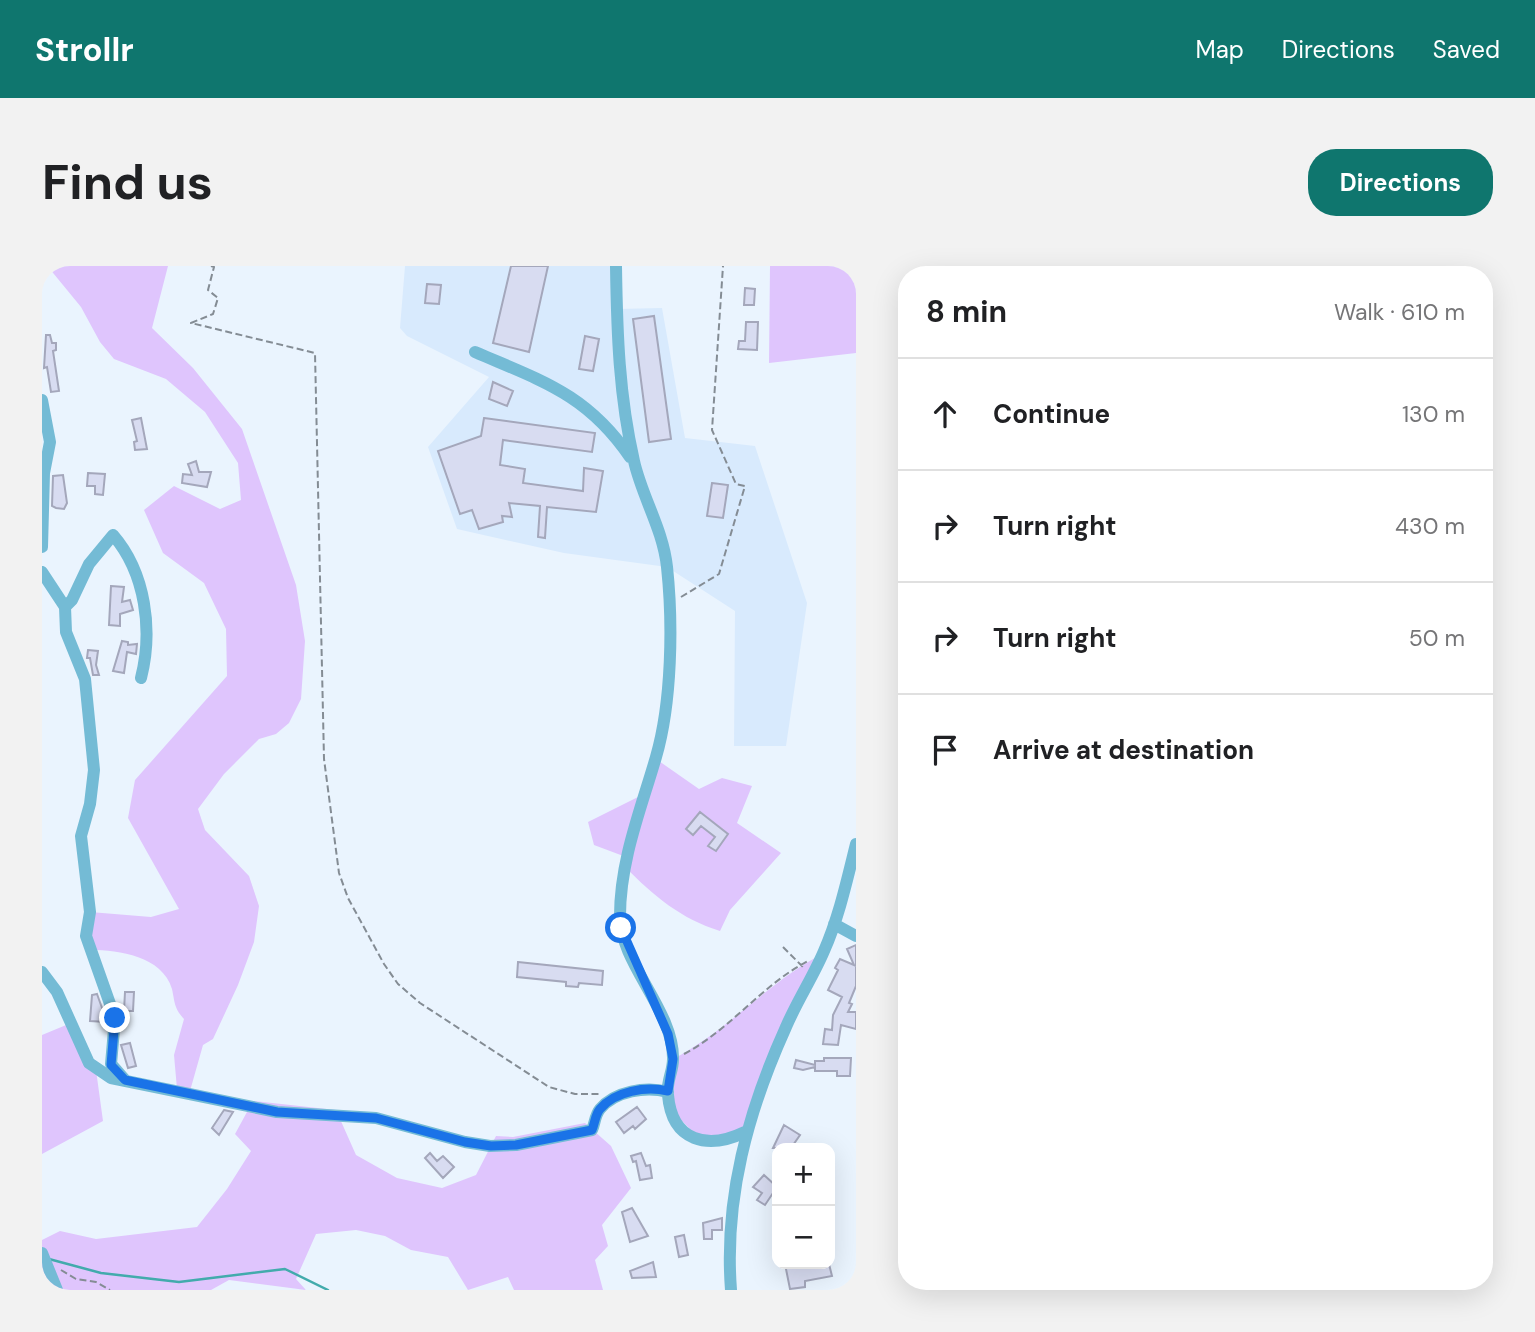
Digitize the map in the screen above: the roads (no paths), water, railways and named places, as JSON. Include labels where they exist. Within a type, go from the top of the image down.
[{"type":"street","points":[[616,266],[620,390],[634,463],[664,552],[668,606],[663,730],[627,857],[620,921],[664,1020],[673,1059],[668,1091],[675,1120],[690,1135],[713,1143],[745,1132]]},
{"type":"street","points":[[475,352],[543,382],[585,405],[612,431],[634,463]]},
{"type":"street","points":[[42,400],[50,442],[44,473],[42,547]]},
{"type":"street","points":[[65,607],[72,600],[89,564],[113,535],[123,547],[138,576],[148,635],[141,678]]},
{"type":"street","points":[[42,572],[65,607],[66,632],[85,679],[94,770],[81,836],[90,912],[86,936],[115,1018],[111,1065],[125,1080]]},
{"type":"street","points":[[731,1290],[730,1220],[745,1132],[773,1057],[824,953],[856,844]]},
{"type":"street","points":[[834,925],[856,936]]},
{"type":"street","points":[[42,972],[57,992],[89,1063],[103,1074],[277,1112],[376,1118],[465,1142],[500,1146],[592,1130],[595,1116],[604,1105],[638,1089],[651,1087],[668,1091]]},
{"type":"street","points":[[45,1258],[57,1290]]},
{"type":"waterway","points":[[49,1259],[101,1273],[179,1282],[285,1269],[328,1290]]}]
